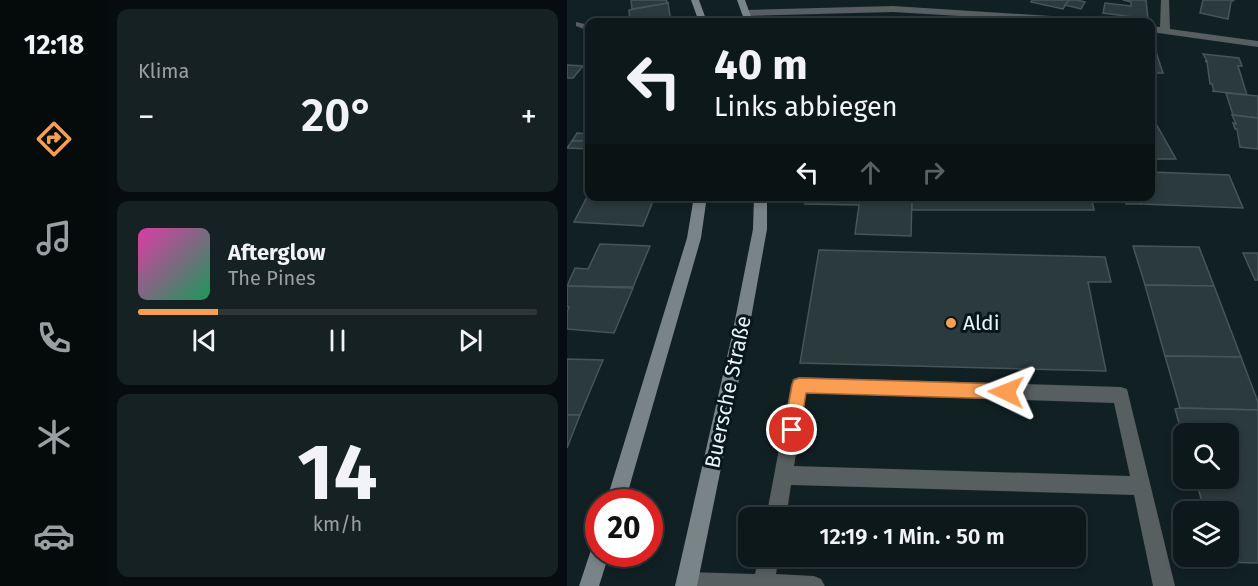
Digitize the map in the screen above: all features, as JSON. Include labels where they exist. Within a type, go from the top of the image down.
[{"type":"main road","points":[[695,0],[702,18]]},
{"type":"main road","points":[[741,0],[748,18]]},
{"type":"main road","points":[[619,489],[694,238],[700,201]]},
{"type":"main road","name":"Buersche Straße","points":[[687,584],[740,335],[760,229],[761,201]]},
{"type":"main road","points":[[589,586],[595,567]]},
{"type":"street","points":[[893,9],[901,0]]},
{"type":"street","points":[[1165,0],[1165,31]]},
{"type":"street","points":[[748,18],[893,9],[1009,18]]},
{"type":"street","points":[[579,24],[585,26]]},
{"type":"street","points":[[1155,30],[1258,44]]},
{"type":"street","points":[[778,507],[799,385],[1121,395],[1164,586]]},
{"type":"street","points":[[784,475],[1141,486]]},
{"type":"street","points":[[764,584],[767,567]]},
{"type":"street","points":[[687,584],[814,586]]},
{"type":"building","points":[[631,0],[666,0],[668,3],[632,9]]},
{"type":"building","points":[[1032,0],[1069,0],[1063,9],[1031,2]]},
{"type":"building","points":[[1069,0],[1085,2],[1081,9],[1065,5]]},
{"type":"building","points":[[1123,0],[1146,0],[1148,18],[1103,13],[1105,3],[1131,6],[1131,2]]},
{"type":"building","points":[[1203,0],[1234,0],[1231,2],[1228,19],[1200,13]]},
{"type":"building","points":[[668,3],[670,18],[630,18],[629,10]]},
{"type":"building","points":[[1155,52],[1156,52],[1163,73],[1155,73]]},
{"type":"building","points":[[1203,54],[1239,58],[1242,66],[1238,66],[1247,95],[1212,91],[1214,91],[1210,84],[1205,61],[1207,61]]},
{"type":"building","points":[[567,65],[583,66],[573,78],[567,78]]},
{"type":"building","points":[[1226,93],[1258,96],[1258,118],[1232,115]]},
{"type":"building","points":[[1232,115],[1258,118],[1258,149],[1240,147]]},
{"type":"building","points":[[1155,122],[1176,159],[1155,159]]},
{"type":"building","points":[[577,133],[585,134],[585,141],[572,141]]},
{"type":"building","points":[[572,141],[585,141],[585,149],[567,148]]},
{"type":"building","points":[[1155,172],[1229,175],[1243,208],[1141,204],[1140,201],[1155,201]]},
{"type":"building","points":[[585,201],[653,201],[643,226],[574,222]]},
{"type":"building","points":[[806,201],[912,201],[911,236],[855,234],[859,205],[805,204]]},
{"type":"building","points":[[912,201],[1092,201],[1094,210],[912,210]]},
{"type":"building","points":[[1126,201],[1140,201],[1141,204],[1126,204]]},
{"type":"building","points":[[600,244],[650,246],[633,287],[567,286],[575,268],[588,269]]},
{"type":"building","points":[[1133,246],[1199,247],[1214,286],[1145,285]]},
{"type":"building","name":"Aldi","points":[[819,250],[1105,257],[1111,282],[1088,282],[1106,371],[800,363]]},
{"type":"building","points":[[1243,253],[1258,253],[1258,280],[1255,280]]},
{"type":"building","points":[[1145,285],[1214,286],[1241,357],[1165,356]]},
{"type":"building","points":[[567,286],[633,288],[614,333],[567,329],[569,307],[567,307]]},
{"type":"building","points":[[1165,356],[1241,357],[1258,402],[1258,410],[1180,408]]},
{"type":"building","points":[[567,359],[603,360],[580,415],[567,415]]},
{"type":"building","points":[[1175,409],[1258,410],[1258,563],[1239,562],[1239,501],[1202,501],[1198,489],[1239,489],[1239,423],[1179,423]]},
{"type":"building","points":[[567,415],[580,415],[567,448]]},
{"type":"place","name":"Aldi","points":[[951,323]]},
{"type":"route","points":[[792,430],[799,385],[1006,392]]}]
